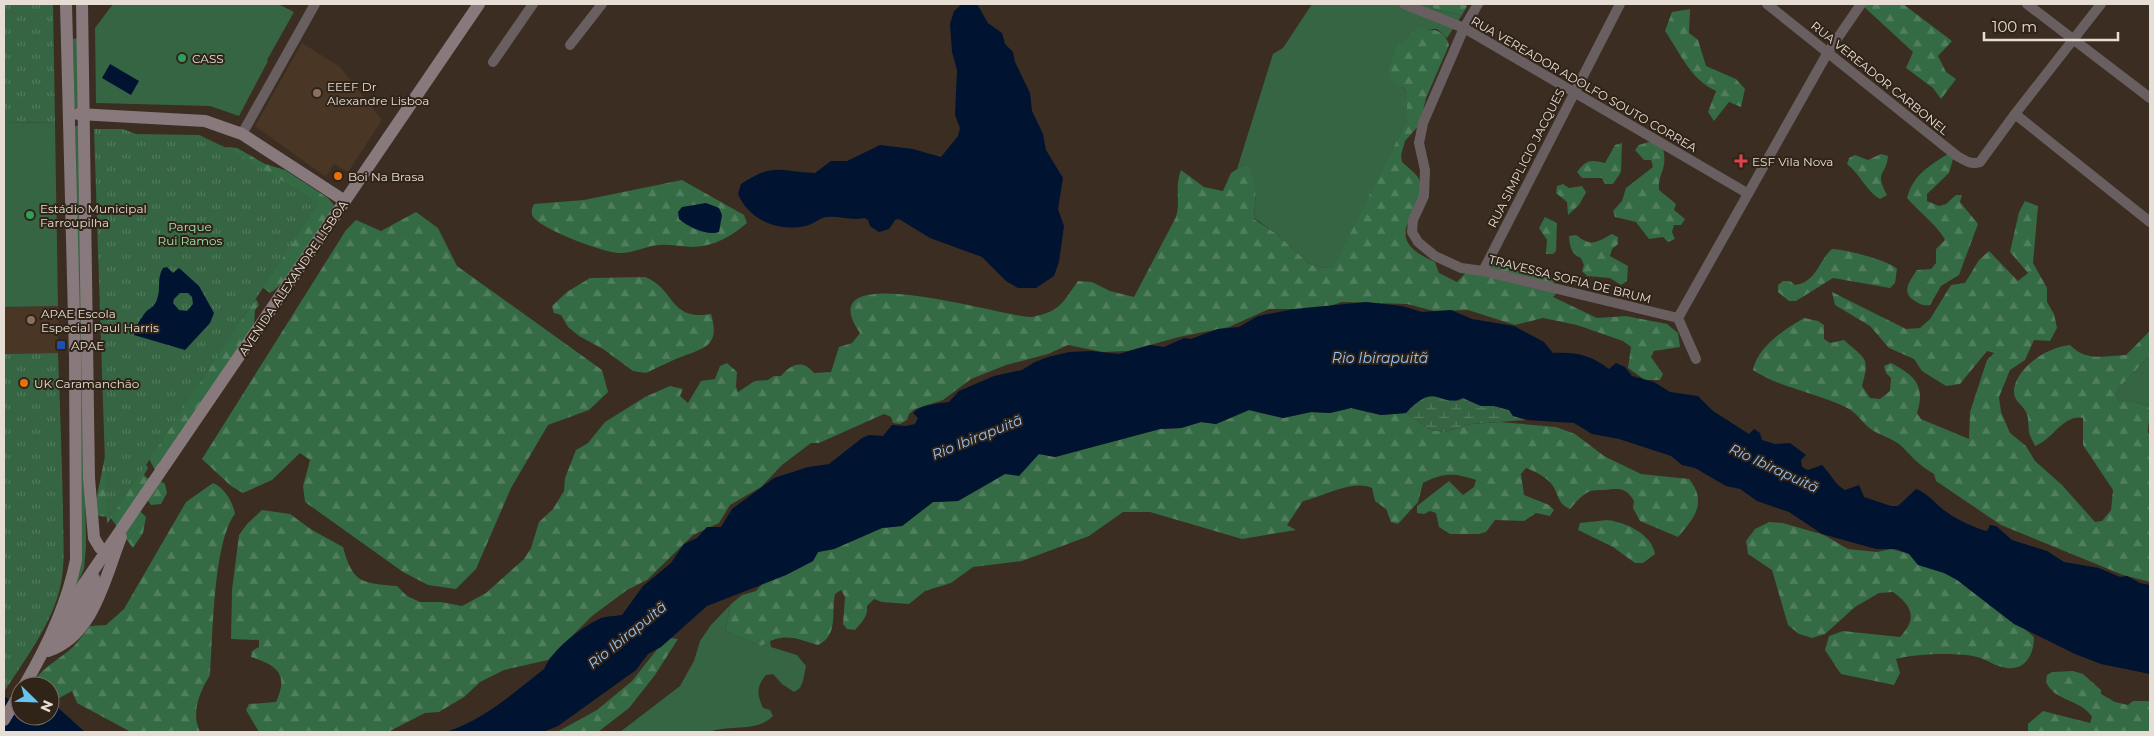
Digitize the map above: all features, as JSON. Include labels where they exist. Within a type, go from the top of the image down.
[{"type":"main road","points":[[30,676],[44,654],[56,625],[70,586],[76,560],[75,383],[66,4]]},
{"type":"main road","points":[[82,4],[86,114],[89,478],[94,538],[96,544],[105,550]]},
{"type":"main road","points":[[67,38],[93,4]]},
{"type":"main road","name":"AVENIDA ALEXANDRE LISBOA","points":[[105,550],[125,525],[479,4]]},
{"type":"main road","points":[[70,114],[205,121],[242,134],[345,201]]},
{"type":"main road","points":[[44,654],[59,647],[78,632],[97,601],[125,525]]},
{"type":"main road","points":[[56,625],[105,550]]},
{"type":"main road","points":[[44,654],[68,628],[80,611],[105,550]]},
{"type":"street","points":[[242,134],[315,4]]},
{"type":"street","points":[[493,62],[533,4]]},
{"type":"street","points":[[570,45],[602,4]]},
{"type":"street","name":"RUA VEREADOR ADOLFO SOUTO CORREA","points":[[1404,4],[1464,28],[1747,193]]},
{"type":"street","points":[[1464,28],[1478,4]]},
{"type":"street","name":"RUA SIMPLICIO JACQUES","points":[[1483,271],[1620,4]]},
{"type":"street","name":"RUA VEREADOR CARBONEL","points":[[1767,4],[1968,163],[1980,162],[2015,114]]},
{"type":"street","points":[[1696,359],[1678,318],[1828,52],[1861,4]]},
{"type":"street","points":[[2027,4],[2150,98]]},
{"type":"street","points":[[2101,4],[2015,114],[2150,222]]},
{"type":"street","name":"TRAVESSA SOFIA DE BRUM","points":[[1464,28],[1423,122],[1419,143],[1426,170],[1424,196],[1413,220],[1412,232],[1418,242],[1435,256],[1452,265],[1678,318]]},
{"type":"shaded area","name":"EEEF Dr Alexandre Lisboa","points":[[302,43],[340,67],[382,120],[348,172],[334,164],[326,177],[255,126]]},
{"type":"shaded area","name":"APAE Escola Especial Paul Harris","points":[[58,306],[58,353],[4,354],[4,307]]},
{"type":"green space","points":[[4,4],[53,4],[55,122],[4,123]]},
{"type":"green space","name":"CASS","points":[[113,4],[278,4],[294,12],[239,116],[210,106],[96,103],[95,28]]},
{"type":"green space","points":[[1312,4],[1428,4],[1435,9],[1462,15],[1447,38],[1437,29],[1416,29],[1396,49],[1388,67],[1407,93],[1407,120],[1335,266],[1321,268],[1308,263],[1277,234],[1254,218],[1256,190],[1243,165],[1237,169],[1273,54],[1283,48]]},
{"type":"green space","points":[[1428,4],[1463,4],[1467,6],[1462,15],[1435,9]]},
{"type":"green space","points":[[1861,4],[1903,4],[1952,41],[1938,56],[1946,72],[1956,79],[1941,99],[1933,88],[1906,68],[1913,52]]},
{"type":"green space","points":[[1690,9],[1689,33],[1698,40],[1706,66],[1736,79],[1745,89],[1741,107],[1729,102],[1714,121],[1708,112],[1716,91],[1699,80],[1693,73],[1665,31],[1672,12]]},
{"type":"green space","points":[[1416,29],[1440,32],[1447,39],[1449,45],[1426,98],[1420,124],[1405,141],[1401,155],[1402,162],[1415,174],[1420,182],[1420,194],[1407,224],[1405,234],[1408,243],[1417,252],[1435,262],[1439,273],[1457,282],[1472,266],[1485,270],[1495,260],[1519,271],[1530,273],[1545,271],[1555,280],[1552,287],[1556,294],[1553,297],[1597,318],[1626,316],[1667,324],[1678,333],[1680,347],[1654,351],[1651,357],[1663,374],[1660,380],[1645,380],[1628,368],[1631,347],[1623,341],[1577,325],[1543,318],[1515,325],[1468,310],[1434,311],[1407,304],[1342,302],[1321,309],[1269,309],[1229,327],[1179,337],[1128,351],[1103,352],[1068,345],[1048,354],[1006,365],[971,379],[943,400],[915,409],[909,414],[907,420],[900,424],[893,423],[891,417],[884,414],[819,443],[811,443],[782,465],[761,487],[730,505],[719,523],[693,535],[647,580],[627,590],[592,616],[548,660],[504,670],[480,682],[464,697],[439,712],[425,713],[388,732],[259,732],[246,710],[249,704],[276,702],[280,692],[281,678],[274,667],[251,657],[252,651],[259,647],[259,640],[231,639],[232,590],[239,535],[247,524],[262,510],[290,514],[312,530],[343,547],[355,575],[367,582],[397,586],[407,596],[420,602],[441,602],[462,606],[486,593],[524,559],[531,548],[539,522],[553,509],[564,491],[565,478],[576,450],[588,443],[605,422],[645,397],[670,386],[683,389],[680,396],[688,403],[701,381],[715,379],[720,366],[727,363],[737,372],[736,386],[738,392],[755,381],[781,376],[789,368],[797,365],[806,366],[814,373],[831,372],[839,347],[852,343],[860,333],[851,309],[861,297],[885,294],[918,296],[1032,317],[1055,309],[1078,281],[1092,282],[1110,291],[1134,297],[1176,217],[1178,183],[1181,170],[1204,187],[1223,191],[1231,173],[1243,165],[1250,167],[1256,189],[1254,219],[1277,234],[1308,263],[1321,268],[1334,266],[1407,120],[1407,93],[1403,87],[1392,80],[1388,67],[1396,48]]},
{"type":"green space","points":[[78,38],[79,108],[74,108],[73,39]]},
{"type":"green space","name":"Estádio Municipal Farroupilha","points":[[55,122],[58,306],[4,307],[4,123]]},
{"type":"green space","points":[[75,126],[80,126],[83,325],[78,325]]},
{"type":"green space","name":"Parque Rui Ramos","points":[[94,129],[123,129],[136,134],[199,135],[235,152],[319,203],[107,524]]},
{"type":"green space","points":[[1652,141],[1663,148],[1664,155],[1664,166],[1659,190],[1676,204],[1674,210],[1685,219],[1681,225],[1674,225],[1672,232],[1675,239],[1668,242],[1663,237],[1649,239],[1636,222],[1615,217],[1613,211],[1622,201],[1626,188],[1653,167],[1651,160],[1644,160],[1635,150],[1639,145]]},
{"type":"green space","points":[[1622,143],[1621,172],[1613,184],[1605,184],[1602,178],[1582,178],[1577,172],[1583,165],[1589,162],[1605,163],[1615,145]]},
{"type":"green space","points":[[224,148],[237,148],[265,164],[285,170],[328,198],[334,205],[316,240],[298,266],[270,293],[262,287]]},
{"type":"green space","points":[[1881,154],[1888,156],[1881,177],[1887,195],[1880,199],[1871,192],[1847,164],[1849,158],[1855,155],[1868,160]]},
{"type":"green space","points":[[1948,154],[1953,159],[1949,173],[1927,194],[1927,201],[1939,206],[1946,204],[1956,195],[1962,195],[1960,202],[1978,224],[1959,275],[1941,286],[1930,305],[1924,305],[1910,298],[1907,290],[1908,286],[1917,270],[1931,269],[1936,263],[1936,249],[1945,240],[1933,224],[1907,198],[1913,183],[1918,177]]},
{"type":"green space","points":[[682,180],[744,215],[747,223],[729,236],[709,245],[693,247],[659,245],[618,253],[574,240],[540,223],[532,214],[534,204],[584,200]]},
{"type":"green space","points":[[1563,184],[1569,188],[1582,186],[1586,192],[1579,205],[1568,215],[1567,202],[1556,193],[1557,186]]},
{"type":"green space","points":[[2025,201],[2038,206],[2033,263],[2047,288],[2047,302],[2054,314],[2057,328],[2050,341],[2034,340],[2025,360],[2010,370],[1999,397],[2001,412],[2010,433],[2026,446],[2035,461],[2062,485],[2095,522],[2102,521],[2111,510],[2113,490],[2083,445],[2083,418],[2070,420],[2047,439],[2035,446],[2029,432],[2027,414],[2016,399],[2014,389],[2021,373],[2028,365],[2053,349],[2070,345],[2089,356],[2126,355],[2150,331],[2150,355],[2118,389],[2116,396],[2120,402],[2134,402],[2148,406],[2149,409],[2150,582],[2123,575],[2001,525],[1936,481],[1934,474],[1919,464],[1899,444],[1872,430],[1849,409],[1776,382],[1753,370],[1760,353],[1773,339],[1804,318],[1818,321],[1824,325],[1824,339],[1830,343],[1844,340],[1864,359],[1866,369],[1862,386],[1870,398],[1880,399],[1890,391],[1891,378],[1886,373],[1884,366],[1891,363],[1906,372],[1916,382],[1920,395],[1917,413],[1921,419],[1969,439],[1970,412],[1987,360],[1994,353],[1987,351],[1960,384],[1946,386],[1922,371],[1914,359],[1889,348],[1870,326],[1835,305],[1832,292],[1906,329],[1920,328],[1930,319],[1951,285],[1965,283],[1979,260],[1989,251],[2018,281],[2028,273],[2010,252],[2019,212]]},
{"type":"green space","points":[[416,212],[438,228],[457,266],[602,370],[608,392],[589,410],[548,425],[511,488],[476,569],[456,589],[428,585],[403,572],[305,502],[303,486],[310,460],[300,453],[272,480],[243,493],[231,486],[202,459],[346,230],[356,220],[381,231]]},
{"type":"green space","points":[[1545,217],[1557,223],[1556,251],[1553,254],[1546,254],[1547,240],[1539,228]]},
{"type":"green space","points":[[1612,234],[1618,237],[1618,244],[1612,249],[1610,256],[1628,266],[1627,281],[1621,285],[1610,278],[1587,276],[1582,271],[1584,265],[1581,258],[1573,252],[1570,244],[1569,236],[1576,235],[1586,241],[1594,242]]},
{"type":"green space","points":[[1832,249],[1847,251],[1886,262],[1897,269],[1895,283],[1890,288],[1833,278],[1796,301],[1789,301],[1778,292],[1778,285],[1783,281],[1790,281],[1795,285],[1808,280]]},
{"type":"green space","points":[[645,277],[655,282],[679,309],[697,315],[711,314],[714,331],[713,337],[707,346],[646,373],[633,371],[603,349],[579,336],[568,327],[561,315],[554,313],[552,306],[567,292],[590,278]]},
{"type":"green space","points":[[256,299],[259,305],[255,310],[254,326],[158,476],[147,455]]},
{"type":"green space","points":[[78,329],[83,329],[86,546],[84,569],[74,591]]},
{"type":"green space","points":[[58,353],[64,543],[61,582],[55,605],[28,656],[15,676],[10,676],[10,683],[4,692],[4,354]]},
{"type":"green space","points":[[2150,355],[2150,410],[2148,406],[2134,402],[2120,402],[2116,396],[2118,389]]},
{"type":"green space","points":[[1431,395],[1457,401],[1463,398],[1481,406],[1494,406],[1509,410],[1513,416],[1527,420],[1471,424],[1444,432],[1431,430],[1406,413],[1418,399]]},
{"type":"green space","points":[[1351,408],[1381,415],[1406,413],[1431,430],[1444,432],[1471,424],[1500,422],[1556,427],[1575,434],[1604,456],[1641,474],[1689,479],[1698,496],[1697,510],[1694,517],[1678,537],[1640,521],[1633,508],[1634,501],[1624,491],[1617,489],[1590,491],[1570,509],[1561,502],[1548,480],[1526,468],[1521,474],[1524,495],[1549,505],[1554,510],[1550,516],[1536,513],[1524,521],[1495,520],[1486,532],[1479,534],[1450,534],[1439,527],[1436,513],[1430,511],[1424,514],[1417,513],[1417,506],[1449,481],[1463,495],[1474,487],[1476,480],[1456,475],[1443,475],[1423,483],[1418,502],[1398,524],[1391,522],[1386,509],[1375,501],[1372,488],[1364,486],[1347,487],[1303,501],[1287,525],[1296,530],[1242,539],[1150,512],[1123,512],[1089,536],[1022,561],[973,567],[951,583],[925,591],[909,604],[882,602],[874,599],[867,606],[862,622],[855,630],[847,629],[843,624],[845,597],[841,590],[835,594],[832,629],[825,641],[818,645],[783,638],[761,646],[725,631],[731,604],[742,595],[756,591],[763,583],[786,575],[813,561],[818,552],[834,549],[882,528],[902,526],[933,502],[958,501],[1039,454],[1055,457],[1160,429],[1181,428],[1201,422],[1216,424],[1249,410],[1283,418],[1311,412],[1330,413]]},
{"type":"green space","points":[[107,447],[146,465],[148,468],[144,475],[147,478],[154,477],[165,484],[167,493],[161,504],[151,505],[145,497],[139,510],[146,517],[143,533],[133,548],[110,517],[99,516],[94,510]]},
{"type":"green space","points":[[213,483],[221,488],[227,496],[235,514],[228,527],[218,567],[210,675],[196,710],[197,725],[200,732],[131,732],[77,703],[72,691],[60,698],[60,676],[38,676],[75,645],[90,626],[106,625],[124,609],[186,502]]},
{"type":"green space","points":[[1607,520],[1622,523],[1637,530],[1649,541],[1655,554],[1643,563],[1635,563],[1613,547],[1578,530],[1580,523]]},
{"type":"green space","points":[[1769,522],[1783,523],[1824,535],[1848,549],[1877,552],[1891,549],[1918,556],[1991,600],[2034,637],[2030,656],[2022,665],[2016,668],[1999,666],[1977,657],[1959,654],[1904,657],[1896,659],[1900,673],[1894,685],[1841,674],[1825,650],[1829,636],[1843,631],[1900,637],[1906,630],[1911,618],[1908,607],[1893,592],[1879,593],[1855,607],[1825,634],[1812,638],[1799,634],[1788,625],[1772,570],[1748,554],[1746,541],[1755,529]]},
{"type":"green space","points":[[731,604],[725,631],[761,646],[770,640],[771,647],[797,655],[806,666],[800,688],[794,692],[782,684],[773,674],[766,675],[760,683],[758,691],[763,708],[770,710],[773,716],[759,725],[709,732],[620,732],[680,686],[694,661],[700,641],[711,625]]},
{"type":"green space","points":[[671,638],[678,639],[655,675],[629,708],[598,732],[557,732],[597,710],[632,681],[659,647]]},
{"type":"green space","points":[[2073,671],[2083,674],[2101,690],[2101,694],[2115,702],[2128,705],[2133,701],[2150,701],[2150,732],[2028,732],[2028,724],[2043,711],[2090,723],[2092,717],[2087,711],[2055,693],[2046,682],[2047,675],[2052,672]]},
{"type":"water","points":[[958,4],[977,4],[988,23],[1002,33],[1005,44],[1013,52],[1015,62],[1030,93],[1032,111],[1043,134],[1046,150],[1063,178],[1058,209],[1064,226],[1059,262],[1054,276],[1036,288],[1018,288],[1006,281],[982,257],[930,238],[899,219],[895,220],[889,229],[879,232],[870,226],[865,218],[827,217],[799,227],[778,226],[768,223],[750,212],[738,194],[741,184],[762,173],[777,170],[815,173],[831,161],[847,161],[880,145],[913,149],[941,157],[958,136],[960,128],[955,115],[957,70],[952,52],[950,24],[954,11],[960,6]]},
{"type":"water","points":[[110,64],[139,81],[131,95],[102,78]]},
{"type":"water","points":[[706,203],[719,208],[722,215],[719,232],[709,233],[698,230],[679,219],[678,212],[682,207]]},
{"type":"water","points":[[167,267],[173,273],[179,268],[199,286],[214,313],[210,323],[185,350],[134,335],[141,318],[156,302],[163,268]],"holes":[[[180,293],[188,293],[192,297],[193,304],[187,311],[179,310],[173,303],[174,299]]]},
{"type":"water","name":"Rio Ibirapuitã","points":[[1366,302],[1402,306],[1422,312],[1451,310],[1472,319],[1514,326],[1544,342],[1553,353],[1583,355],[1596,360],[1609,369],[1616,363],[1625,367],[1632,376],[1654,382],[1670,392],[1698,396],[1713,411],[1749,434],[1754,429],[1760,433],[1762,440],[1775,444],[1790,443],[1806,455],[1801,460],[1802,467],[1808,470],[1822,465],[1845,490],[1859,485],[1864,497],[1891,506],[1898,506],[1916,489],[1925,493],[1948,513],[1972,526],[1987,531],[1990,525],[1996,526],[2012,540],[2047,551],[2064,562],[2099,568],[2120,577],[2127,576],[2140,583],[2150,585],[2150,674],[2101,664],[2075,654],[2014,624],[1957,580],[1944,573],[1918,565],[1909,554],[1896,549],[1876,549],[1822,534],[1789,512],[1757,501],[1740,489],[1726,486],[1695,468],[1682,465],[1671,456],[1619,439],[1592,434],[1574,423],[1527,420],[1513,416],[1509,410],[1494,406],[1481,406],[1463,398],[1448,400],[1431,396],[1416,403],[1406,413],[1381,415],[1351,408],[1330,413],[1311,412],[1283,418],[1249,410],[1216,424],[1201,422],[1181,428],[1160,429],[1055,457],[1039,454],[1019,476],[1005,474],[958,501],[933,502],[902,526],[882,528],[834,549],[818,552],[813,561],[786,575],[707,606],[661,647],[648,654],[636,670],[558,726],[543,732],[446,732],[486,713],[509,696],[544,669],[560,647],[583,628],[601,618],[622,615],[643,586],[671,563],[684,544],[697,538],[707,527],[721,527],[732,509],[774,478],[808,467],[829,464],[862,438],[869,435],[883,436],[892,425],[906,426],[915,424],[918,418],[913,413],[920,408],[949,402],[959,391],[994,376],[1022,370],[1048,357],[1069,352],[1091,351],[1119,354],[1150,345],[1164,347],[1184,338],[1191,339],[1218,329],[1239,327],[1258,316],[1294,309]]},
{"type":"water","points":[[4,696],[10,700],[10,726],[60,726],[60,710],[85,732],[4,732]]},
{"type":"place","name":"CASS","points":[[182,58]]},
{"type":"place","name":"EEEF Dr Alexandre Lisboa","points":[[317,93]]},
{"type":"place","name":"ESF Vila Nova","points":[[1741,161]]},
{"type":"place","name":"Boi Na Brasa","points":[[338,176]]},
{"type":"place","name":"Estádio Municipal Farroupilha","points":[[30,215]]},
{"type":"place","name":"APAE Escola Especial Paul Harris","points":[[31,320]]},
{"type":"place","name":"APAE","points":[[61,345]]},
{"type":"place","name":"UK Caramanchão","points":[[24,383]]}]
